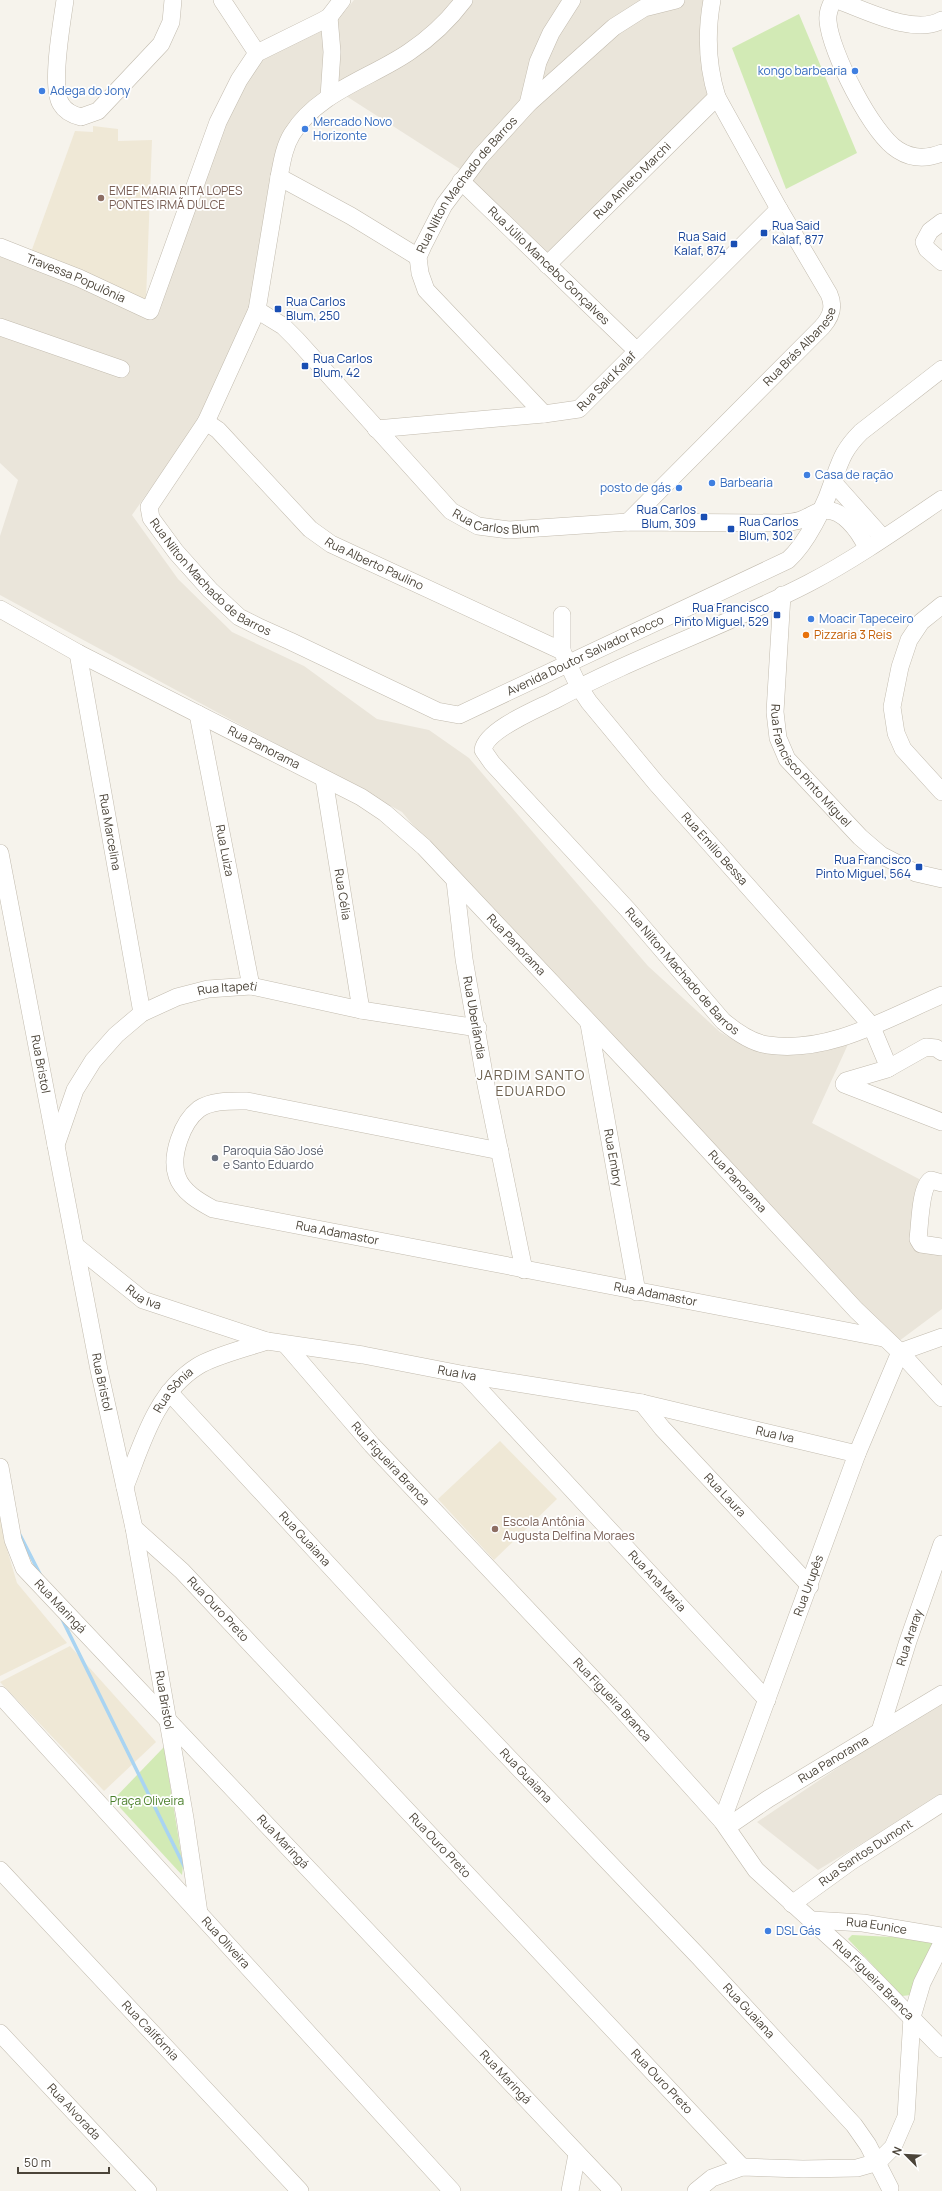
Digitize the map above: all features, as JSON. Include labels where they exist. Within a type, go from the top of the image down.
[{"type":"street","points":[[65,0],[56,88],[61,104],[68,111],[81,117],[98,111],[161,44],[171,22],[173,0]]},
{"type":"street","points":[[222,0],[257,53],[329,17],[342,0]]},
{"type":"street","name":"Rua Nilton Machado de Barros","points":[[459,715],[437,711],[290,640],[261,628],[240,616],[196,575],[176,552],[149,513],[149,507],[206,422],[257,310],[279,177],[284,155],[292,134],[301,122],[329,96],[410,52],[443,24],[464,0]]},
{"type":"street","name":"Rua Nilton Machado de Barros","points":[[528,104],[538,62],[551,33],[572,0]]},
{"type":"street","name":"Rua Nilton Machado de Barros","points":[[544,414],[426,290],[420,273],[418,257],[435,220],[461,180],[528,104],[622,21],[644,8],[676,0]]},
{"type":"street","name":"Rua Brás Albanese","points":[[628,522],[830,317],[832,299],[779,210],[717,97],[712,81],[708,54],[709,20],[712,0]]},
{"type":"street","points":[[833,0],[828,11],[831,36],[840,60],[872,123],[884,138],[903,153],[918,157],[930,157],[942,153]]},
{"type":"street","points":[[837,0],[906,24],[916,25],[942,20]]},
{"type":"street","points":[[329,17],[332,52],[329,96]]},
{"type":"street","name":"Travessa Populônia","points":[[0,248],[79,278],[150,311],[218,122],[239,80],[257,53]]},
{"type":"street","name":"Rua Amleto Marchi","points":[[547,265],[717,97]]},
{"type":"street","points":[[279,177],[351,216],[418,257]]},
{"type":"street","name":"Rua Júlio Mancebo Gonçalves","points":[[461,180],[637,351]]},
{"type":"street","name":"Rua Said Kalaf","points":[[376,429],[579,410],[779,210]]},
{"type":"street","points":[[942,222],[930,231],[924,242],[927,249],[942,262]]},
{"type":"street","name":"Rua Carlos Blum","points":[[257,310],[283,326],[450,511],[478,526],[509,530],[628,522],[782,523],[803,520],[819,511]]},
{"type":"street","points":[[0,327],[121,369]]},
{"type":"street","name":"Avenida Doutor Salvador Rocco","points":[[459,715],[565,658],[788,560],[802,545],[833,482],[840,460],[850,443],[861,432],[942,369]]},
{"type":"street","name":"Rua Alberto Paulino","points":[[206,422],[218,430],[310,529],[331,544],[565,658]]},
{"type":"street","points":[[833,482],[883,538]]},
{"type":"street","name":"Avenida Doutor Salvador Rocco","points":[[483,750],[486,742],[503,727],[579,687],[809,583],[883,538],[942,499]]},
{"type":"street","points":[[819,511],[828,510],[842,516],[858,532],[867,548]]},
{"type":"street","name":"Rua Francisco Pinto Miguel","points":[[782,595],[775,712],[778,738],[787,759],[860,837],[881,855],[916,873],[942,879]]},
{"type":"street","points":[[942,605],[921,622],[909,640],[900,667],[892,707],[896,733],[903,749],[942,792]]},
{"type":"street","name":"Rua Panorama","points":[[0,609],[78,653],[361,797],[385,812],[424,847],[455,882],[563,993],[589,1024],[652,1088],[883,1338],[900,1352],[942,1398]]},
{"type":"street","points":[[562,615],[565,658]]},
{"type":"street","name":"Rua Marcelina","points":[[78,653],[142,1012]]},
{"type":"street","name":"Rua Emilio Bessa","points":[[565,658],[579,687],[656,783],[871,1025],[890,1068]]},
{"type":"street","name":"Rua Luiza","points":[[198,714],[251,986]]},
{"type":"street","name":"Rua Nilton Machado de Barros","points":[[483,750],[492,763],[628,910],[723,1020],[736,1032],[767,1045],[804,1046],[836,1038],[942,995]]},
{"type":"street","name":"Rua Célia","points":[[324,779],[361,1010]]},
{"type":"street","name":"Rua Bristol","points":[[0,853],[55,1148],[77,1247],[99,1370],[134,1528],[185,1818],[199,1913]]},
{"type":"street","name":"Rua Uberlândia","points":[[455,882],[464,959],[478,1028],[486,1085],[524,1270]]},
{"type":"street","name":"Rua Itapeti","points":[[55,1148],[75,1090],[93,1061],[116,1036],[142,1012],[177,997],[208,989],[251,986],[361,1010],[478,1028]]},
{"type":"street","name":"Rua Embry","points":[[589,1024],[637,1292]]},
{"type":"street","points":[[942,1052],[936,1048],[926,1047],[890,1068],[846,1081],[844,1084],[942,1122]]},
{"type":"street","name":"Rua Adamastor","points":[[500,1151],[247,1101],[212,1104],[199,1109],[189,1121],[176,1154],[177,1177],[198,1201],[213,1209],[637,1292],[883,1338]]},
{"type":"street","points":[[942,1183],[931,1180],[927,1184],[924,1193],[918,1239],[921,1244],[942,1247]]},
{"type":"street","name":"Rua Iva","points":[[77,1247],[143,1300],[267,1341],[407,1362],[466,1375],[642,1403],[857,1454]]},
{"type":"street","points":[[900,1352],[942,1337]]},
{"type":"street","name":"Rua Sônia","points":[[125,1487],[153,1418],[169,1392],[178,1381],[199,1365],[267,1341]]},
{"type":"street","name":"Rua Figueira Branca","points":[[286,1345],[372,1445],[610,1696],[724,1824],[756,1870],[792,1904],[812,1920],[912,2017],[942,2049]]},
{"type":"street","name":"Rua Urupês","points":[[724,1824],[767,1700],[810,1586],[857,1454],[900,1352]]},
{"type":"street","name":"Rua Ana Maria","points":[[466,1375],[767,1700]]},
{"type":"street","name":"Rua Guaiana","points":[[169,1392],[442,1687],[693,1951],[854,2125],[878,2162],[889,2189]]},
{"type":"street","name":"Rua Laura","points":[[642,1403],[662,1428],[810,1586]]},
{"type":"street","name":"Rua Maringá","points":[[0,1467],[13,1540],[20,1564],[613,2191]]},
{"type":"street","name":"Rua Ouro Preto","points":[[134,1528],[182,1571],[742,2166]]},
{"type":"street","name":"Rua Araray","points":[[880,1731],[908,1641],[942,1544]]},
{"type":"street","name":"Rua Panorama","points":[[724,1824],[768,1800],[942,1694]]},
{"type":"street","name":"Rua Oliveira","points":[[0,1695],[452,2191]]},
{"type":"street","name":"Rua Santos Dumont","points":[[792,1904],[850,1862],[942,1803]]},
{"type":"street","name":"Rua Califórnia","points":[[0,1870],[300,2191]]},
{"type":"street","name":"Rua Eunice","points":[[812,1920],[863,1923],[942,1936]]},
{"type":"street","points":[[696,2191],[712,2178],[742,2166],[803,2169],[857,2168],[878,2162],[895,2143],[906,2117],[906,2092],[912,2017],[922,1983],[942,1943]]},
{"type":"street","name":"Rua Alvorada","points":[[0,2033],[148,2191]]},
{"type":"street","points":[[889,2189],[894,2162],[895,2143]]},
{"type":"street","points":[[570,2191],[577,2154]]},
{"type":"shaded area","points":[[354,0],[709,0],[710,93],[549,255],[463,171],[332,87],[300,115],[256,294],[205,411],[132,515],[178,579],[232,632],[304,666],[377,719],[429,730],[469,758],[648,966],[720,1032],[742,1045],[765,1052],[850,1040],[812,1123],[919,1179],[912,1244],[942,1255],[942,1309],[895,1344],[458,879],[402,812],[0,595],[0,536],[18,480],[0,463],[0,254],[150,315],[225,112],[263,58],[345,11]]},
{"type":"shaded area","name":"EMEF MARIA RITA LOPES PONTES IRMÃ DULCE","points":[[93,126],[118,129],[118,141],[152,140],[146,300],[30,255],[75,131],[93,132]]},
{"type":"shaded area","name":"Escola Antônia Augusta Delfina Moraes","points":[[500,1441],[557,1499],[494,1560],[438,1499]]},
{"type":"shaded area","points":[[0,1502],[6,1546],[17,1583],[67,1643],[0,1676]]},
{"type":"shaded area","points":[[70,1646],[156,1742],[104,1791],[0,1682]]},
{"type":"shaded area","points":[[942,1698],[942,1795],[818,1870],[757,1822]]},
{"type":"green space","points":[[799,14],[857,153],[786,189],[732,48]]},
{"type":"green space","name":"Praça Oliveira","points":[[164,1747],[183,1866],[182,1875],[113,1800]]},
{"type":"green space","points":[[852,1935],[932,1939],[934,1946],[911,1995],[902,1996],[848,1939]]},
{"type":"waterway","points":[[19,1533],[40,1574]]},
{"type":"waterway","points":[[62,1619],[185,1868]]},
{"type":"place","name":"kongo barbearia","points":[[855,71]]},
{"type":"place","name":"Adega do Jony","points":[[42,91]]},
{"type":"place","name":"Mercado Novo Horizonte","points":[[305,129]]},
{"type":"place","name":"EMEF MARIA RITA LOPES PONTES IRMÃ DULCE","points":[[101,198]]},
{"type":"place","name":"Rua Said Kalaf, 877","points":[[764,233]]},
{"type":"place","name":"Rua Said Kalaf, 874","points":[[734,244]]},
{"type":"place","name":"Rua Carlos Blum, 250","points":[[278,309]]},
{"type":"place","name":"Rua Carlos Blum, 42","points":[[305,366]]},
{"type":"place","name":"Casa de ração","points":[[807,475]]},
{"type":"place","name":"Barbearia","points":[[712,483]]},
{"type":"place","name":"posto de gás","points":[[679,488]]},
{"type":"place","name":"Rua Carlos Blum, 309","points":[[704,517]]},
{"type":"place","name":"Rua Carlos Blum, 302","points":[[731,529]]},
{"type":"place","name":"Rua Francisco Pinto Miguel, 529","points":[[777,615]]},
{"type":"place","name":"Moacir Tapeceiro","points":[[811,619]]},
{"type":"place","name":"Pizzaria 3 Reis","points":[[806,635]]},
{"type":"place","name":"Rua Francisco Pinto Miguel, 564","points":[[919,867]]},
{"type":"place","name":"Paroquia São José e Santo Eduardo","points":[[215,1158]]},
{"type":"place","name":"Escola Antônia Augusta Delfina Moraes","points":[[495,1529]]},
{"type":"place","name":"DSL Gás","points":[[768,1931]]},
{"type":"district","name":"JARDIM SANTO EDUARDO","points":[[531,1084]]}]
